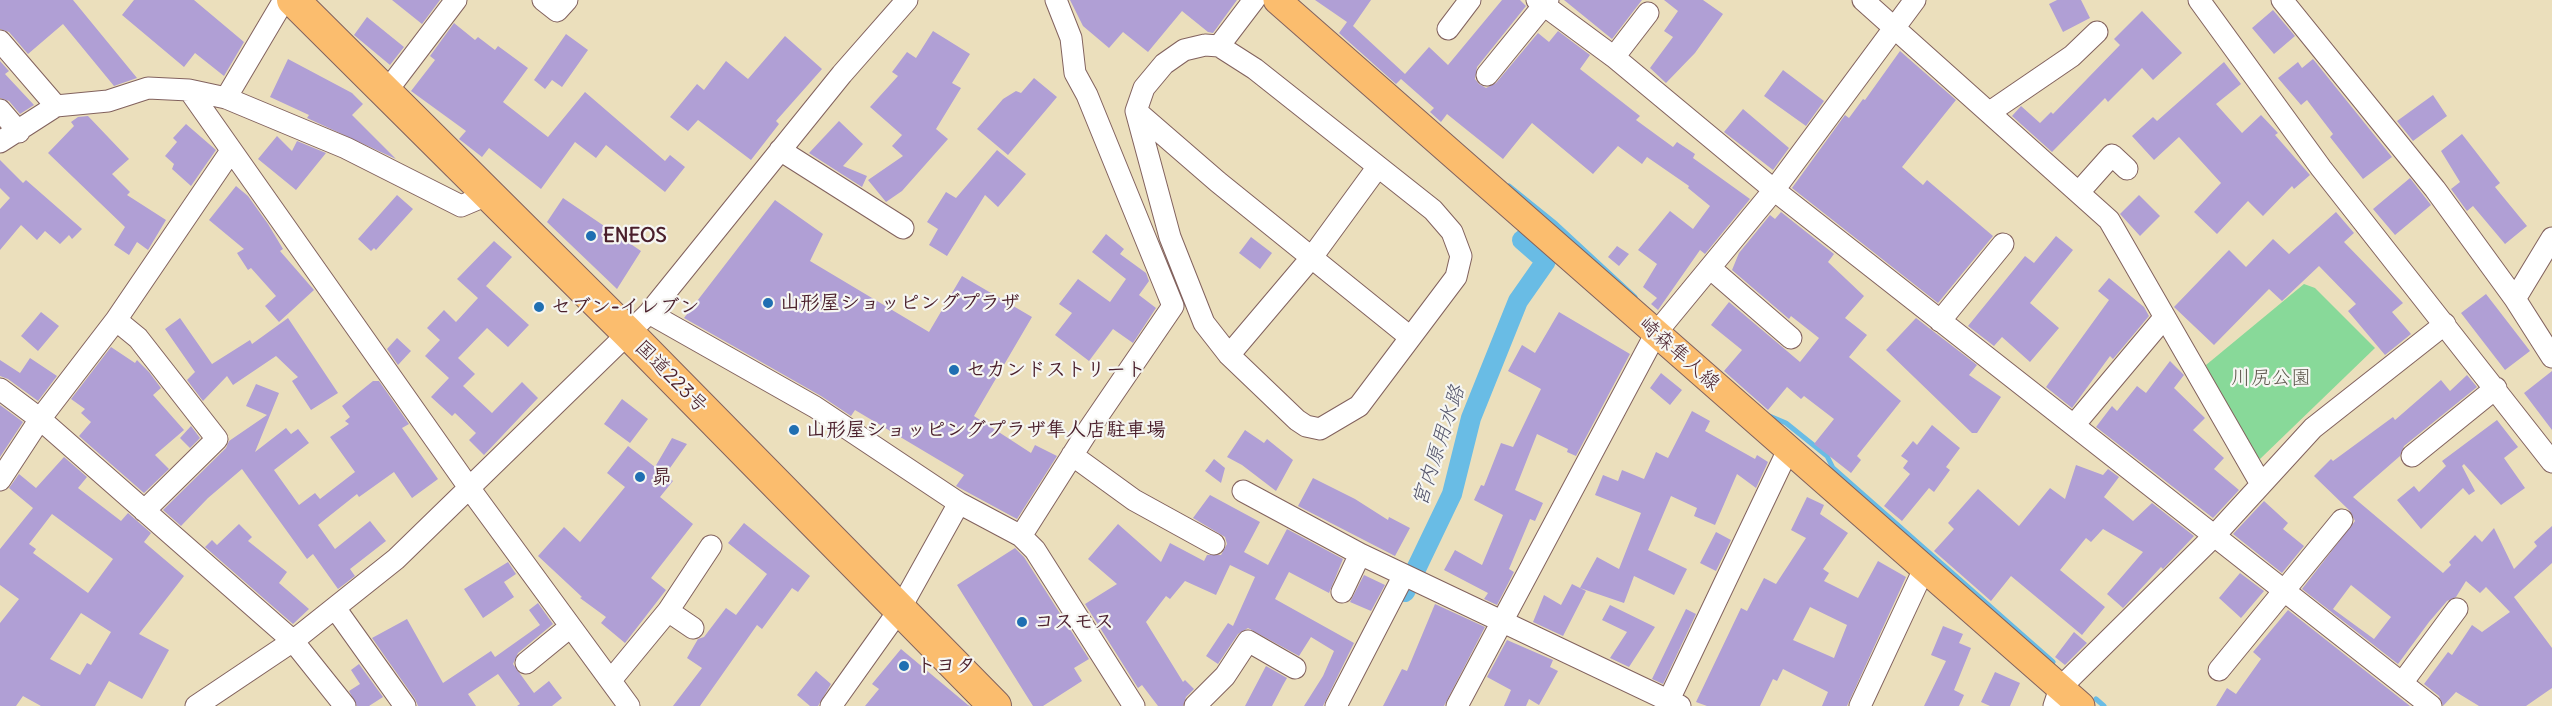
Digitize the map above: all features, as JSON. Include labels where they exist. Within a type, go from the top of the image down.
[{"type":"highway","name":"国道223号","points":[[293,0],[487,195],[638,323],[900,609],[995,706]]},
{"type":"main road","name":"崎森隼人線","points":[[1277,0],[1924,569],[2057,697],[2082,706]]},
{"type":"street","points":[[226,98],[284,0]]},
{"type":"street","points":[[386,92],[456,0]]},
{"type":"street","points":[[543,0],[557,11],[567,0]]},
{"type":"street","points":[[196,706],[293,641],[396,559],[638,323],[842,74],[907,0]]},
{"type":"street","points":[[1021,536],[1072,455],[1173,306],[1087,95],[1075,73],[1071,38],[1056,0]]},
{"type":"street","points":[[1220,46],[1254,0]]},
{"type":"street","points":[[1448,29],[1470,0]]},
{"type":"street","points":[[1863,0],[2109,220],[2261,484]]},
{"type":"street","points":[[1456,706],[1656,333],[1774,190],[1915,0]]},
{"type":"street","points":[[2199,0],[2321,168],[2552,462]]},
{"type":"street","points":[[2282,0],[2435,189],[2515,299],[2552,357]]},
{"type":"street","points":[[1487,75],[1543,2],[1614,57],[1774,190],[2431,706]]},
{"type":"street","points":[[1614,57],[1648,13]]},
{"type":"street","points":[[1990,112],[2072,56],[2097,32]]},
{"type":"street","points":[[0,41],[56,106]]},
{"type":"street","points":[[1205,45],[1220,46],[1255,69],[1377,168],[1433,210],[1452,232],[1461,256],[1456,277],[1359,406],[1320,429],[1306,426],[1297,420],[1229,355],[1204,323],[1170,237],[1136,111],[1144,88],[1164,64],[1184,50],[1205,45]]},
{"type":"street","points":[[0,142],[19,132],[56,106],[108,101],[148,88],[189,90],[226,98],[346,148],[461,206],[487,195]]},
{"type":"street","points":[[189,90],[470,489],[629,706]]},
{"type":"street","points":[[0,110],[19,132]]},
{"type":"street","points":[[1136,111],[1410,337]]},
{"type":"street","points":[[780,150],[903,228]]},
{"type":"street","points":[[0,480],[40,419],[116,320],[231,151]]},
{"type":"street","points":[[2079,192],[2112,155],[2127,170]]},
{"type":"street","points":[[1229,355],[1312,257],[1377,168]]},
{"type":"street","points":[[2515,299],[2552,238]]},
{"type":"street","points":[[1940,321],[2003,244]]},
{"type":"street","points":[[1710,268],[1791,338]]},
{"type":"street","points":[[2074,425],[2164,318]]},
{"type":"street","points":[[116,320],[138,338],[217,439],[144,511]]},
{"type":"street","points":[[638,323],[815,407],[959,502],[1021,536],[1035,550],[1134,706]]},
{"type":"street","points":[[2057,697],[2215,535],[2313,428],[2445,324]]},
{"type":"street","points":[[2412,456],[2496,388]]},
{"type":"street","points":[[0,389],[40,419],[293,641],[345,706]]},
{"type":"street","points":[[1244,491],[1360,554],[1503,620],[1671,704],[1788,450]]},
{"type":"street","points":[[1072,455],[1134,500],[1214,544]]},
{"type":"street","points":[[831,706],[900,609],[959,502]]},
{"type":"street","points":[[2219,670],[2342,520]]},
{"type":"street","points":[[611,680],[668,610],[711,546]]},
{"type":"street","points":[[1342,592],[1360,554]]},
{"type":"street","points":[[1860,706],[1924,569]]},
{"type":"street","points":[[1336,706],[1404,575]]},
{"type":"street","points":[[335,608],[405,706]]},
{"type":"street","points":[[2402,683],[2457,609]]},
{"type":"street","points":[[668,610],[693,628]]},
{"type":"street","points":[[526,663],[570,627]]},
{"type":"street","points":[[1195,706],[1225,676],[1248,641],[1295,668]]},
{"type":"green space","name":"川尻公園","points":[[2304,284],[2315,288],[2375,348],[2260,459],[2235,436],[2206,365]]},
{"type":"building","points":[[0,0],[73,0],[137,78],[114,86],[63,24],[28,54],[9,32],[0,29]]},
{"type":"building","points":[[134,0],[194,0],[244,42],[224,76],[195,53],[184,67],[122,15]]},
{"type":"building","points":[[392,0],[440,0],[422,24]]},
{"type":"building","points":[[1070,0],[1237,0],[1213,33],[1208,32],[1182,11],[1148,52],[1123,32],[1109,48],[1083,26]]},
{"type":"building","points":[[1315,0],[1371,0],[1353,26],[1405,74],[1429,47],[1448,65],[1502,0],[1520,0],[1526,6],[1477,67],[1475,79],[1479,84],[1486,88],[1496,83],[1538,33],[1549,42],[1558,31],[1590,55],[1580,69],[1640,116],[1636,120],[1673,147],[1677,142],[1695,154],[1693,158],[1750,199],[1705,254],[1700,250],[1658,310],[1651,304],[1657,298],[1643,287],[1657,264],[1638,250],[1670,211],[1693,229],[1710,206],[1688,188],[1689,186],[1647,157],[1642,164],[1618,146],[1593,174],[1532,123],[1503,159],[1447,114],[1441,122],[1430,112],[1434,108],[1401,79],[1396,84],[1339,33],[1347,22]]},
{"type":"building","points":[[1564,0],[1642,0],[1612,39]]},
{"type":"building","points":[[1664,0],[1703,0],[1723,14],[1695,53],[1666,83],[1650,68],[1673,37],[1664,31],[1678,11]]},
{"type":"building","points":[[2057,0],[2081,0],[2090,18],[2063,32],[2049,4]]},
{"type":"building","points":[[2273,10],[2295,36],[2274,54],[2252,28]]},
{"type":"building","points":[[2142,11],[2182,53],[2153,80],[2142,68],[2108,102],[2105,98],[2052,152],[2012,116],[2021,106],[2040,123],[2051,112],[2053,114],[2120,45],[2114,39]]},
{"type":"building","points":[[367,17],[404,47],[390,65],[354,35]]},
{"type":"building","points":[[454,23],[475,40],[478,37],[495,50],[498,46],[528,68],[503,102],[548,137],[585,92],[665,161],[670,155],[685,167],[665,192],[606,145],[596,158],[575,142],[541,189],[489,148],[482,157],[459,139],[466,131],[411,91],[435,60],[430,56]]},
{"type":"building","points":[[933,31],[970,54],[952,83],[961,88],[936,129],[948,139],[902,191],[886,202],[868,180],[903,156],[892,146],[902,135],[870,107],[898,76],[892,72],[907,52],[916,58]]},
{"type":"building","points":[[566,34],[588,50],[562,87],[552,80],[545,89],[534,80]]},
{"type":"building","points":[[785,36],[822,69],[776,121],[779,124],[751,160],[698,120],[688,131],[670,117],[697,84],[704,90],[726,61],[748,79]]},
{"type":"building","points":[[1900,51],[1956,100],[1902,167],[1923,185],[1927,180],[1993,236],[1938,303],[1792,188],[1845,115],[1849,118],[1863,99],[1865,100]]},
{"type":"building","points":[[288,59],[352,93],[363,104],[352,115],[396,159],[307,118],[309,115],[270,97]]},
{"type":"building","points":[[2313,59],[2392,157],[2363,179],[2330,137],[2333,134],[2307,100],[2301,105],[2278,78],[2298,62],[2302,68]]},
{"type":"building","points":[[0,61],[9,71],[5,74],[34,105],[20,114],[9,101],[0,98]]},
{"type":"building","points":[[2224,62],[2241,84],[2216,104],[2242,133],[2261,115],[2278,133],[2275,135],[2310,175],[2294,189],[2292,186],[2263,216],[2248,201],[2217,234],[2194,212],[2221,183],[2179,137],[2154,160],[2132,136],[2153,117],[2157,121]]},
{"type":"building","points":[[1783,70],[1824,101],[1806,126],[1764,96]]},
{"type":"building","points":[[1034,78],[1057,97],[1008,155],[977,129],[1003,99],[1016,91],[1021,93]]},
{"type":"building","points":[[2433,95],[2447,116],[2413,141],[2397,121]]},
{"type":"building","points":[[1743,109],[1789,148],[1773,170],[1724,132]]},
{"type":"building","points":[[88,116],[129,159],[112,174],[130,192],[127,195],[166,220],[148,250],[137,242],[129,255],[114,245],[125,227],[48,153],[74,126],[71,122],[78,117]]},
{"type":"building","points":[[839,121],[863,144],[843,166],[867,176],[862,187],[809,153]]},
{"type":"building","points":[[186,124],[216,150],[191,186],[172,169],[174,164],[165,156],[177,142],[173,138]]},
{"type":"building","points":[[2462,134],[2500,183],[2495,187],[2527,226],[2505,244],[2473,206],[2467,211],[2451,189],[2460,182],[2441,151]]},
{"type":"building","points":[[277,136],[292,151],[297,141],[326,153],[296,190],[258,159]]},
{"type":"building","points":[[997,150],[1026,174],[998,207],[985,195],[947,256],[929,245],[938,229],[927,222],[946,192],[956,198]]},
{"type":"building","points":[[0,160],[23,183],[26,180],[82,229],[72,239],[69,235],[60,244],[45,231],[37,240],[21,225],[0,250],[0,209],[10,198],[0,188]]},
{"type":"building","points":[[2410,178],[2431,205],[2395,235],[2373,209]]},
{"type":"building","points":[[236,186],[248,196],[268,224],[283,249],[280,251],[314,290],[279,322],[265,306],[276,296],[251,268],[248,270],[237,253],[244,249],[209,220]]},
{"type":"building","points":[[397,195],[413,209],[376,250],[374,248],[371,251],[358,239]]},
{"type":"building","points":[[2139,195],[2160,216],[2140,236],[2120,214]]},
{"type":"building","name":"ENEOS","points":[[563,198],[641,251],[617,289],[547,222]]},
{"type":"building","points":[[775,200],[823,234],[810,261],[929,332],[962,276],[1032,317],[974,416],[1031,453],[1035,445],[1057,456],[1017,519],[956,486],[964,475],[855,410],[851,416],[821,396],[684,318]]},
{"type":"building","points":[[1781,212],[1834,254],[1828,262],[1864,296],[1845,318],[1867,335],[1849,357],[1901,401],[1857,456],[1861,460],[1851,473],[1814,444],[1834,419],[1804,396],[1801,399],[1787,387],[1768,410],[1724,371],[1742,350],[1711,325],[1729,302],[1800,362],[1819,338],[1791,316],[1789,319],[1732,270],[1739,253],[1770,215],[1775,219]]},
{"type":"building","points":[[2336,212],[2354,233],[2344,242],[2403,303],[2392,312],[2411,334],[2385,355],[2348,311],[2356,304],[2319,266],[2282,301],[2269,289],[2214,345],[2174,307],[2229,250],[2246,267],[2273,239],[2289,254]]},
{"type":"building","points":[[1106,234],[1124,249],[1120,254],[1146,273],[1149,281],[1139,295],[1156,308],[1133,343],[1113,329],[1089,361],[1055,335],[1072,313],[1059,304],[1078,279],[1110,302],[1126,279],[1092,252]]},
{"type":"building","points":[[2056,236],[2073,250],[2030,303],[2059,328],[2030,362],[2002,337],[1994,346],[1968,326],[2025,256],[2034,263]]},
{"type":"building","points":[[1251,237],[1272,253],[1260,269],[1239,253]]},
{"type":"building","points":[[494,241],[512,257],[486,286],[529,325],[508,347],[487,328],[458,358],[475,374],[463,386],[492,413],[522,382],[538,398],[484,455],[469,440],[476,433],[455,413],[452,416],[431,397],[449,378],[425,356],[440,340],[427,328],[444,310],[456,322],[478,298],[457,279]]},
{"type":"building","points":[[1617,246],[1629,254],[1619,266],[1608,257]]},
{"type":"building","points":[[2109,278],[2144,307],[2149,316],[2113,359],[2110,356],[2072,408],[2046,387],[2109,300],[2098,291]]},
{"type":"building","points":[[2486,294],[2530,351],[2505,370],[2461,313]]},
{"type":"building","points":[[41,312],[59,326],[38,351],[21,336]]},
{"type":"building","points":[[1559,312],[1630,354],[1576,456],[1567,452],[1568,449],[1537,434],[1515,490],[1543,503],[1535,521],[1530,519],[1509,569],[1514,572],[1497,605],[1484,599],[1488,593],[1444,570],[1455,550],[1482,565],[1503,515],[1474,500],[1481,485],[1484,486],[1501,443],[1513,447],[1541,389],[1508,371],[1522,345],[1535,353]]},
{"type":"building","points":[[180,318],[212,364],[250,340],[252,344],[288,318],[338,393],[311,410],[292,381],[298,377],[276,356],[233,385],[227,376],[203,401],[187,380],[195,372],[165,329]]},
{"type":"building","points":[[1916,318],[1977,365],[1969,375],[2001,397],[1977,433],[1972,433],[1886,350]]},
{"type":"building","points":[[397,338],[411,351],[398,365],[387,349]]},
{"type":"building","points":[[111,347],[135,363],[137,360],[149,372],[161,388],[153,395],[184,430],[155,455],[169,469],[144,493],[79,436],[91,422],[81,413],[85,409],[71,399]]},
{"type":"building","points":[[30,358],[57,376],[38,401],[8,379],[0,376],[0,360],[20,373]]},
{"type":"building","points":[[2170,361],[2184,375],[2174,388],[2205,418],[2193,430],[2224,458],[2214,469],[2239,490],[2213,518],[2096,427],[2112,406],[2117,411],[2137,386],[2146,393]]},
{"type":"building","points":[[2552,371],[2552,430],[2524,393]]},
{"type":"building","points":[[1661,373],[1682,390],[1670,405],[1650,388]]},
{"type":"building","points":[[2467,375],[2477,387],[2404,446],[2400,456],[2353,497],[2443,573],[2451,565],[2449,562],[2475,535],[2482,542],[2494,528],[2514,569],[2537,546],[2534,542],[2552,526],[2552,563],[2514,597],[2552,648],[2552,688],[2526,706],[2479,706],[2456,692],[2443,706],[2439,696],[2424,684],[2448,652],[2452,655],[2472,625],[2482,632],[2510,612],[2486,587],[2480,593],[2466,581],[2456,597],[2447,601],[2429,622],[2398,664],[2302,589],[2355,521],[2350,511],[2314,476],[2331,459],[2333,461],[2393,417],[2395,420],[2441,380],[2450,391]],"holes":[[[2351,585],[2391,617],[2374,639],[2333,609]]]},
{"type":"building","points":[[373,381],[379,381],[409,424],[402,428],[438,479],[412,498],[394,472],[359,497],[357,494],[318,525],[335,549],[370,521],[386,541],[350,569],[355,576],[338,589],[313,554],[307,559],[242,469],[208,498],[181,526],[163,510],[226,448],[229,441],[267,415],[246,406],[256,384],[279,393],[255,452],[286,428],[291,434],[298,429],[309,443],[274,470],[299,505],[315,493],[320,499],[355,472],[330,437],[349,424],[345,421],[350,417],[342,406]]},
{"type":"building","points":[[622,399],[648,419],[630,443],[604,424]]},
{"type":"building","points":[[0,405],[23,422],[0,457]]},
{"type":"building","points":[[1692,411],[1710,421],[1705,431],[1755,459],[1757,455],[1768,462],[1756,488],[1737,474],[1715,525],[1694,516],[1697,508],[1671,496],[1648,550],[1687,569],[1674,595],[1634,576],[1624,603],[1580,588],[1597,557],[1619,569],[1641,513],[1595,495],[1603,475],[1618,481],[1622,470],[1644,479],[1656,452],[1668,458]]},
{"type":"building","points":[[2497,420],[2518,447],[2504,458],[2525,488],[2501,505],[2464,464],[2462,466],[2475,491],[2469,495],[2463,488],[2421,529],[2397,500],[2414,486],[2419,492],[2446,466],[2442,461]]},
{"type":"building","points":[[1932,425],[1960,448],[1946,467],[1950,470],[1934,492],[1929,488],[1902,521],[1884,506],[1910,474],[1903,468],[1908,461],[1901,456],[1913,441],[1917,445]]},
{"type":"building","points":[[191,426],[200,438],[190,448],[180,438]]},
{"type":"building","points":[[1245,430],[1264,443],[1267,439],[1293,460],[1276,491],[1242,465],[1227,457]]},
{"type":"building","points":[[672,438],[687,444],[665,475],[673,481],[660,497],[693,524],[651,578],[666,590],[625,643],[601,623],[606,617],[580,598],[582,597],[538,556],[564,527],[580,542],[625,487],[607,473],[628,446],[655,467]]},
{"type":"building","points":[[64,457],[87,477],[78,488],[121,521],[128,513],[151,533],[144,542],[184,576],[139,634],[169,650],[142,699],[109,681],[95,706],[41,706],[23,696],[16,706],[0,706],[0,623],[19,599],[0,585],[0,549],[33,508],[9,488],[19,474],[36,488]],"holes":[[[52,514],[113,559],[88,593],[33,553],[36,549],[29,544]],[[81,613],[111,632],[91,665],[87,663],[80,675],[50,659]]]},
{"type":"building","points":[[1214,459],[1225,468],[1221,483],[1205,471]]},
{"type":"building","points":[[2076,465],[2103,475],[2108,469],[2119,477],[2104,497],[2133,521],[2152,503],[2194,536],[2123,608],[2107,594],[2143,552],[2103,529],[2091,542],[2086,538],[2060,570],[2105,607],[2082,635],[2011,576],[1991,601],[1934,551],[1954,529],[1948,523],[1978,489],[2019,526],[2050,488],[2065,499]]},
{"type":"building","points":[[1313,478],[1355,499],[1388,520],[1389,517],[1410,528],[1395,556],[1298,506]]},
{"type":"building","points":[[1210,495],[1260,522],[1244,552],[1268,565],[1287,529],[1343,559],[1329,593],[1289,572],[1275,599],[1354,643],[1323,706],[1304,706],[1323,676],[1334,651],[1311,637],[1299,656],[1248,628],[1238,634],[1218,664],[1206,656],[1228,623],[1233,626],[1255,577],[1230,565],[1216,595],[1185,581],[1170,599],[1166,596],[1146,622],[1183,682],[1185,680],[1194,689],[1186,697],[1183,706],[1158,706],[1142,685],[1138,688],[1085,604],[1117,584],[1088,559],[1118,524],[1161,562],[1170,543],[1204,561],[1207,555],[1221,555],[1227,544],[1225,537],[1193,518]]},
{"type":"building","points":[[1807,497],[1824,505],[1820,514],[1848,533],[1823,569],[1829,573],[1824,581],[1858,598],[1878,561],[1906,577],[1847,706],[1822,706],[1828,692],[1783,669],[1777,681],[1773,679],[1760,706],[1707,706],[1696,702],[1741,608],[1747,611],[1764,578],[1776,584],[1806,538],[1791,530]],"holes":[[[1810,607],[1847,625],[1834,658],[1793,640]]]},
{"type":"building","points":[[2264,501],[2288,523],[2283,529],[2304,546],[2282,573],[2233,534]]},
{"type":"building","points":[[744,523],[810,576],[798,592],[792,588],[762,629],[757,625],[700,706],[673,706],[702,668],[687,658],[698,639],[704,637],[726,608],[736,615],[767,574],[728,543]]},
{"type":"building","points":[[239,524],[252,537],[248,541],[287,572],[279,583],[309,609],[293,624],[205,547],[212,540],[217,545]]},
{"type":"building","points":[[1716,532],[1731,540],[1716,571],[1700,563]]},
{"type":"building","name":"コスモス","points":[[1015,548],[1024,557],[1089,659],[1074,668],[1082,681],[1043,706],[1033,706],[957,585]]},
{"type":"building","points":[[508,562],[516,574],[504,582],[514,597],[483,618],[464,589]]},
{"type":"building","points":[[2240,573],[2264,591],[2241,618],[2219,598]]},
{"type":"building","points":[[1364,575],[1385,585],[1371,611],[1350,602]]},
{"type":"building","points":[[1572,584],[1586,591],[1563,636],[1533,622],[1544,595],[1561,605]]},
{"type":"building","points":[[538,603],[553,624],[518,653],[513,664],[534,693],[549,681],[562,698],[552,706],[517,706],[520,704],[498,674],[468,694],[476,706],[418,706],[372,638],[407,619],[443,683],[491,651],[495,657],[540,625],[529,610]]},
{"type":"building","points":[[1435,604],[1485,627],[1444,706],[1383,706],[1402,669],[1407,671]]},
{"type":"building","points":[[1610,605],[1655,627],[1629,667],[1610,658],[1627,632],[1602,620]]},
{"type":"building","points":[[1686,609],[1696,614],[1663,684],[1652,679]]},
{"type":"building","points":[[2288,610],[2410,706],[2216,706],[2227,688],[2236,694],[2261,659],[2253,652]]},
{"type":"building","points":[[1943,626],[1963,634],[1959,643],[1971,648],[1954,690],[1964,695],[1959,706],[1924,706],[1946,661],[1931,655]]},
{"type":"building","points":[[2074,632],[2087,643],[2065,665],[2055,657]]},
{"type":"building","points":[[1507,640],[1553,660],[1550,667],[1558,671],[1539,705],[1529,699],[1526,706],[1504,706],[1511,690],[1487,677]]},
{"type":"building","name":"トヨタ","points":[[901,649],[970,706],[865,706],[879,689],[872,684]]},
{"type":"building","points":[[359,664],[383,697],[369,706],[357,706],[349,691],[360,684],[351,670]]},
{"type":"building","points":[[1266,666],[1287,678],[1272,706],[1245,706]]},
{"type":"building","points":[[816,671],[831,684],[818,706],[810,706],[797,695]]},
{"type":"building","points":[[1995,672],[2020,683],[2010,706],[1990,706],[1981,702]]},
{"type":"waterway","points":[[1509,186],[1556,224],[1635,297]]},
{"type":"waterway","name":"宮内原用水路","points":[[1405,592],[1452,494],[1471,418],[1518,301],[1546,261],[1522,240]]},
{"type":"waterway","points":[[1767,415],[1786,423],[1827,456],[1833,468],[2053,662]]},
{"type":"waterway","points":[[2096,699],[2104,706]]},
{"type":"place","name":"ENEOS","points":[[591,236]]},
{"type":"place","name":"山形屋ショッピングプラザ","points":[[768,303]]},
{"type":"place","name":"セブン-イレブン","points":[[539,307]]},
{"type":"place","name":"セカンドストリート","points":[[954,370]]},
{"type":"place","name":"山形屋ショッピングプラザ隼人店駐車場","points":[[794,430]]},
{"type":"place","name":"昴","points":[[640,477]]},
{"type":"place","name":"コスモス","points":[[1022,622]]},
{"type":"place","name":"トヨタ","points":[[904,666]]}]
